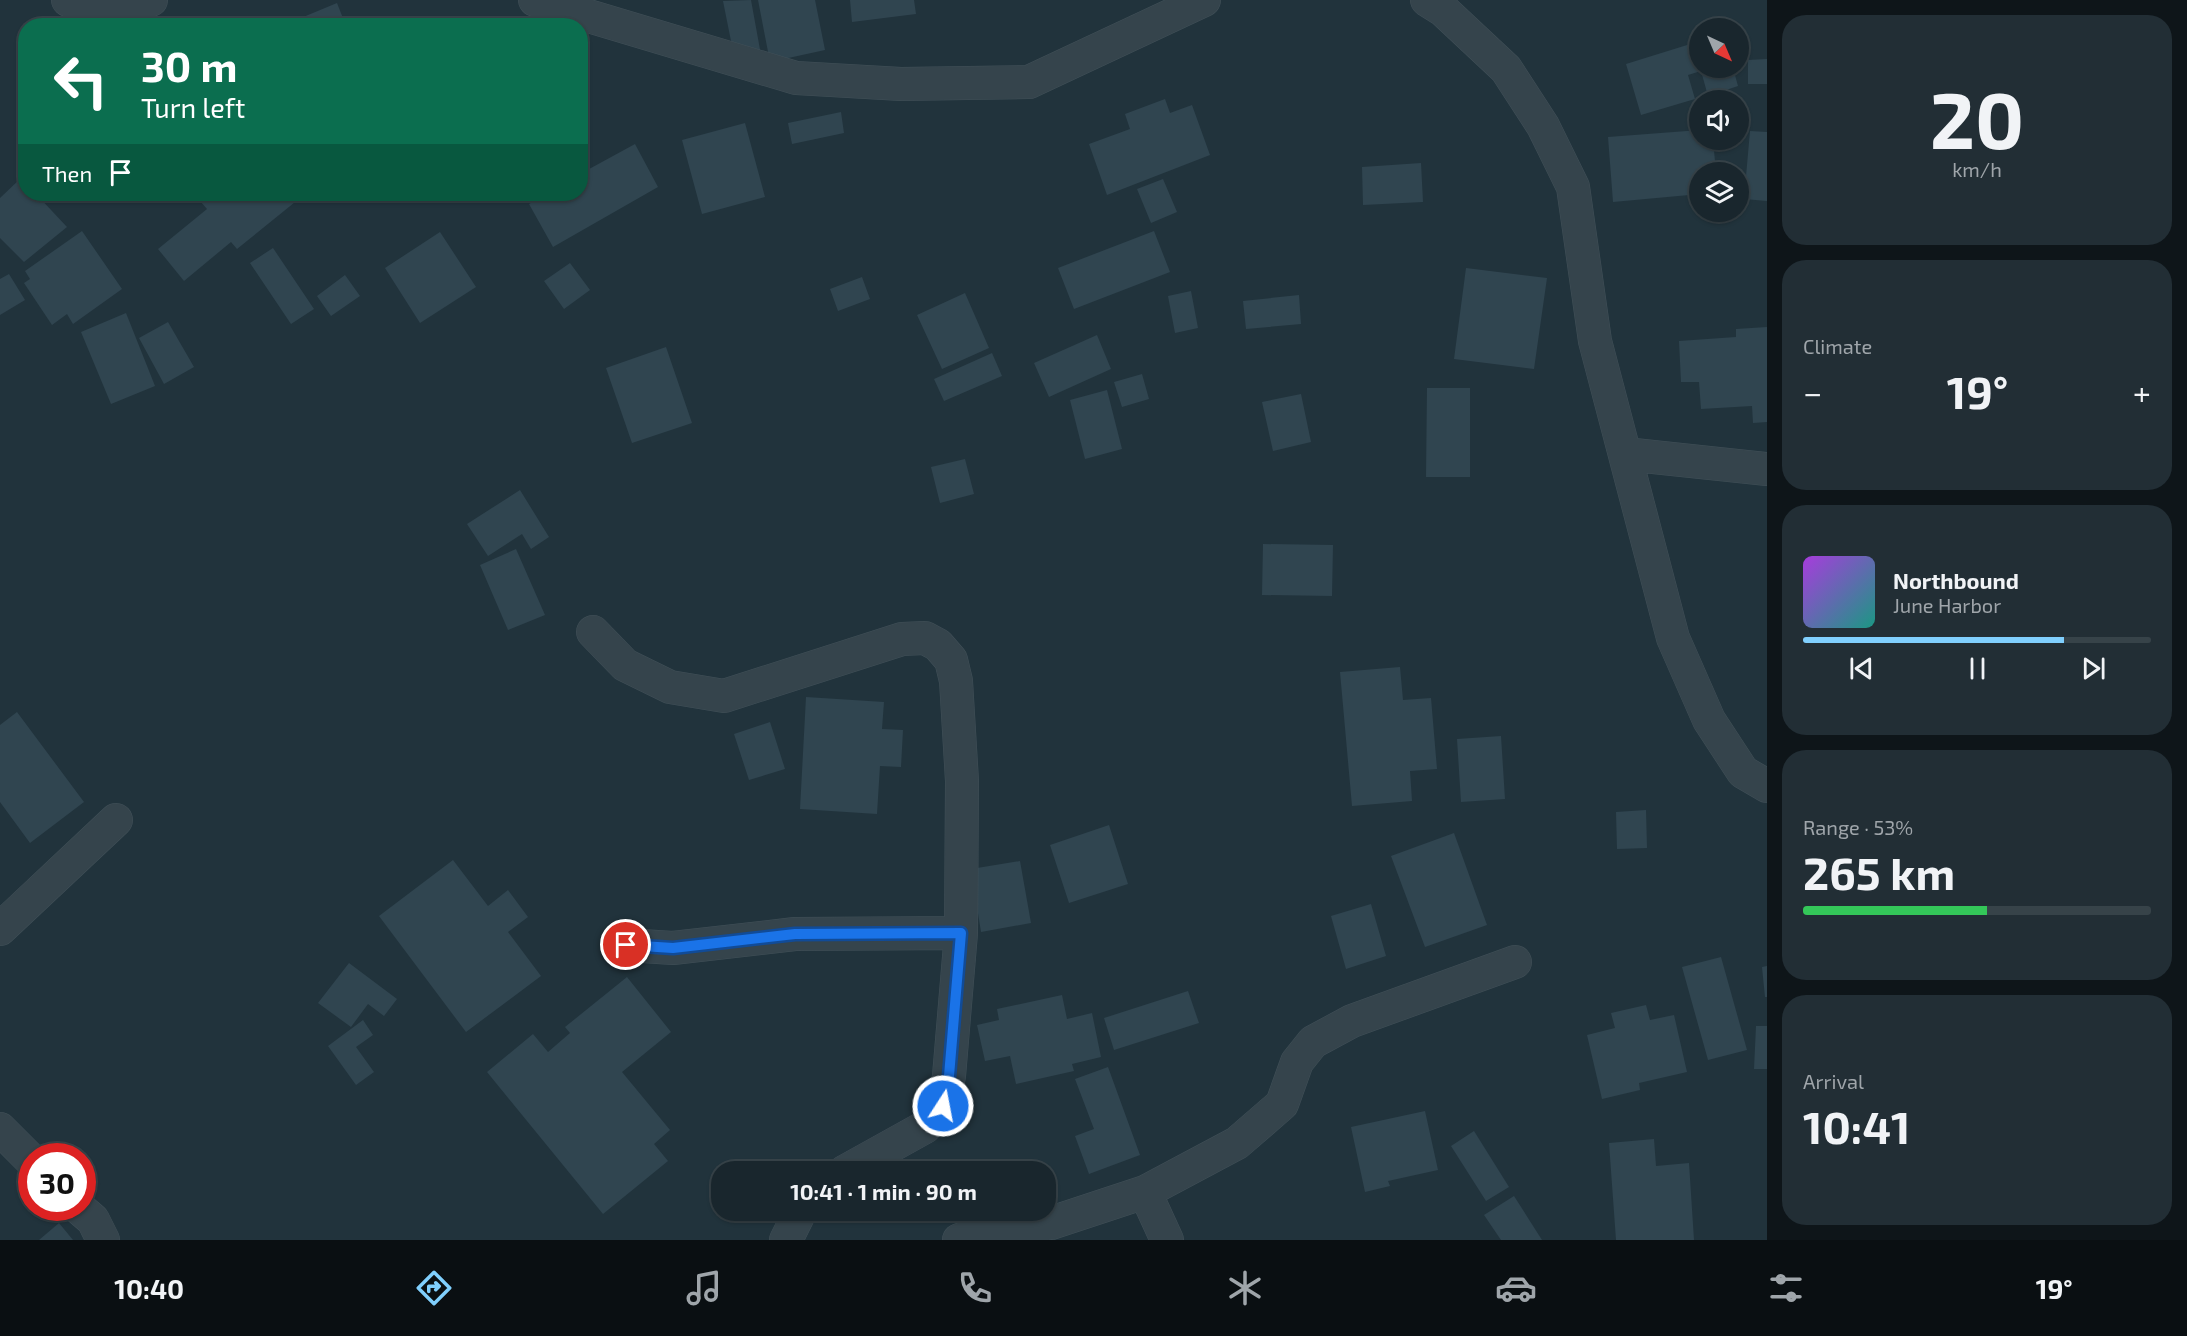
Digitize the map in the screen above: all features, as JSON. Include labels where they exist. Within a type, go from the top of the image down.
[{"type":"street","points":[[68,0],[106,14],[151,0]]},
{"type":"street","points":[[535,0],[796,78],[901,84],[1029,81],[1204,0]]},
{"type":"street","points":[[1427,0],[1443,10],[1506,69],[1543,126],[1573,187],[1595,340],[1673,638],[1709,720],[1743,772],[1767,786]]},
{"type":"street","points":[[1625,454],[1767,469]]},
{"type":"street","points":[[593,632],[625,665],[661,683],[670,687],[724,696],[902,639],[925,638],[938,645],[951,660],[956,681],[962,782],[961,933],[949,1076],[943,1106],[925,1127],[864,1161]]},
{"type":"street","points":[[0,929],[116,820]]},
{"type":"street","points":[[626,945],[673,948],[795,934],[961,933]]},
{"type":"street","points":[[959,1240],[982,1232],[1051,1223],[1144,1192],[1237,1143],[1282,1104],[1297,1062],[1313,1042],[1352,1021],[1515,962]]},
{"type":"street","points":[[0,1129],[18,1147]]},
{"type":"street","points":[[1144,1192],[1167,1240]]},
{"type":"street","points":[[94,1221],[103,1240]]},
{"type":"street","points":[[786,1240],[796,1221]]},
{"type":"building","points":[[751,0],[761,55],[733,51],[723,1]]},
{"type":"building","points":[[758,0],[815,0],[825,50],[770,62]]},
{"type":"building","points":[[850,0],[914,0],[916,14],[852,22]]},
{"type":"building","points":[[337,3],[343,18],[301,18]]},
{"type":"building","points":[[1689,44],[1688,75],[1692,90],[1689,90],[1689,101],[1641,115],[1626,64]]},
{"type":"building","points":[[1767,59],[1767,84],[1748,84],[1749,60]]},
{"type":"building","points":[[1703,78],[1736,78],[1738,86],[1726,90],[1706,90]]},
{"type":"building","points":[[1165,99],[1170,113],[1192,105],[1210,155],[1107,195],[1089,144],[1130,129],[1125,114]]},
{"type":"building","points":[[841,112],[844,133],[792,144],[788,123]]},
{"type":"building","points":[[745,123],[765,197],[702,214],[682,140]]},
{"type":"building","points":[[1689,131],[1689,150],[1714,150],[1715,162],[1689,162],[1689,195],[1613,202],[1608,137]]},
{"type":"building","points":[[1750,131],[1767,132],[1767,201],[1749,199]]},
{"type":"building","points":[[635,144],[658,187],[553,247],[529,204],[534,201],[588,201],[588,170]]},
{"type":"building","points":[[1421,163],[1423,202],[1363,205],[1362,167]]},
{"type":"building","points":[[1163,179],[1177,212],[1151,223],[1137,189]]},
{"type":"building","points":[[18,181],[18,201],[43,201],[67,227],[24,262],[0,238],[0,198]]},
{"type":"building","points":[[200,201],[296,201],[237,249],[231,242],[184,281],[158,249],[207,209]]},
{"type":"building","points":[[82,231],[122,289],[73,324],[67,314],[52,325],[24,283],[30,279],[25,271]]},
{"type":"building","points":[[1154,231],[1170,272],[1074,309],[1058,268]]},
{"type":"building","points":[[440,232],[476,287],[420,323],[385,268]]},
{"type":"building","points":[[273,248],[314,309],[291,324],[250,263]]},
{"type":"building","points":[[570,263],[590,290],[564,309],[544,281]]},
{"type":"building","points":[[1466,268],[1547,278],[1534,369],[1454,359]]},
{"type":"building","points":[[9,274],[25,300],[0,315],[0,279]]},
{"type":"building","points":[[345,275],[360,296],[331,316],[317,296]]},
{"type":"building","points":[[862,277],[870,299],[838,311],[830,289]]},
{"type":"building","points":[[1191,291],[1198,328],[1175,333],[1168,296]]},
{"type":"building","points":[[965,293],[989,348],[942,369],[917,315]]},
{"type":"building","points":[[1299,295],[1301,324],[1246,329],[1243,301]]},
{"type":"building","points":[[126,313],[155,386],[111,404],[81,332]]},
{"type":"building","points":[[168,322],[194,367],[164,384],[139,338]]},
{"type":"building","points":[[1767,327],[1767,422],[1753,423],[1752,406],[1701,409],[1699,382],[1681,382],[1679,341],[1736,337],[1736,329]]},
{"type":"building","points":[[1097,335],[1111,369],[1049,397],[1034,363]]},
{"type":"building","points":[[666,347],[692,423],[632,443],[606,368]]},
{"type":"building","points":[[992,353],[1002,376],[944,401],[934,379]]},
{"type":"building","points":[[1142,374],[1149,399],[1122,407],[1114,382]]},
{"type":"building","points":[[1427,388],[1470,388],[1470,477],[1426,477]]},
{"type":"building","points":[[1107,390],[1122,449],[1085,459],[1070,400]]},
{"type":"building","points":[[1301,394],[1311,442],[1273,451],[1262,402]]},
{"type":"building","points":[[965,459],[974,494],[940,503],[931,467]]},
{"type":"building","points":[[520,490],[549,537],[531,549],[522,534],[488,556],[467,524]]},
{"type":"building","points":[[1263,544],[1333,545],[1332,596],[1262,595]]},
{"type":"building","points":[[516,549],[545,615],[508,630],[480,565]]},
{"type":"building","points":[[1400,667],[1403,700],[1431,698],[1437,769],[1410,771],[1412,801],[1352,806],[1340,672]]},
{"type":"building","points":[[806,697],[884,702],[882,729],[903,730],[901,767],[880,766],[877,814],[800,809]]},
{"type":"building","points":[[17,712],[84,802],[30,843],[0,802],[0,725]]},
{"type":"building","points":[[770,722],[785,769],[749,780],[734,734]]},
{"type":"building","points":[[1501,736],[1505,799],[1461,802],[1457,739]]},
{"type":"building","points":[[1646,810],[1647,848],[1617,849],[1616,812]]},
{"type":"building","points":[[1109,825],[1128,884],[1069,903],[1050,845]]},
{"type":"building","points":[[1454,833],[1487,925],[1425,947],[1391,856]]},
{"type":"building","points":[[453,860],[488,906],[508,890],[528,917],[508,932],[541,976],[466,1032],[379,916]]},
{"type":"building","points":[[1020,861],[1031,923],[981,932],[971,869]]},
{"type":"building","points":[[1371,904],[1386,956],[1346,969],[1331,916]]},
{"type":"building","points":[[1721,957],[1747,1050],[1708,1060],[1682,967]]},
{"type":"building","points":[[349,963],[397,999],[384,1016],[368,1004],[351,1027],[318,1003]]},
{"type":"building","points":[[1767,966],[1767,997],[1765,997],[1762,967]]},
{"type":"building","points":[[627,977],[671,1032],[622,1072],[670,1130],[654,1144],[668,1161],[603,1214],[487,1072],[533,1034],[548,1052],[570,1033],[565,1027]]},
{"type":"building","points":[[1188,991],[1199,1023],[1114,1050],[1104,1018]]},
{"type":"building","points":[[1062,995],[1067,1019],[1092,1013],[1101,1057],[1072,1064],[1074,1071],[1016,1084],[1010,1056],[985,1061],[977,1025],[999,1020],[997,1009]]},
{"type":"building","points":[[1646,1005],[1650,1020],[1674,1015],[1687,1072],[1639,1083],[1640,1090],[1602,1099],[1587,1035],[1615,1028],[1611,1013]]},
{"type":"building","points":[[363,1020],[373,1035],[356,1047],[374,1072],[356,1085],[328,1046]]},
{"type":"building","points":[[1756,1026],[1767,1026],[1767,1069],[1754,1069]]},
{"type":"building","points":[[1108,1067],[1140,1155],[1089,1174],[1075,1136],[1094,1129],[1075,1079]]},
{"type":"building","points":[[1425,1111],[1438,1170],[1388,1181],[1390,1186],[1365,1192],[1351,1127]]},
{"type":"building","points":[[1474,1131],[1509,1187],[1486,1201],[1451,1146]]},
{"type":"building","points":[[1654,1139],[1656,1166],[1689,1163],[1694,1240],[1616,1240],[1609,1143]]},
{"type":"building","points":[[1514,1196],[1542,1240],[1501,1240],[1484,1215]]},
{"type":"building","points":[[59,1223],[73,1240],[39,1240]]},
{"type":"route","points":[[626,945],[673,948],[795,934],[961,933],[949,1076],[943,1106]]}]
